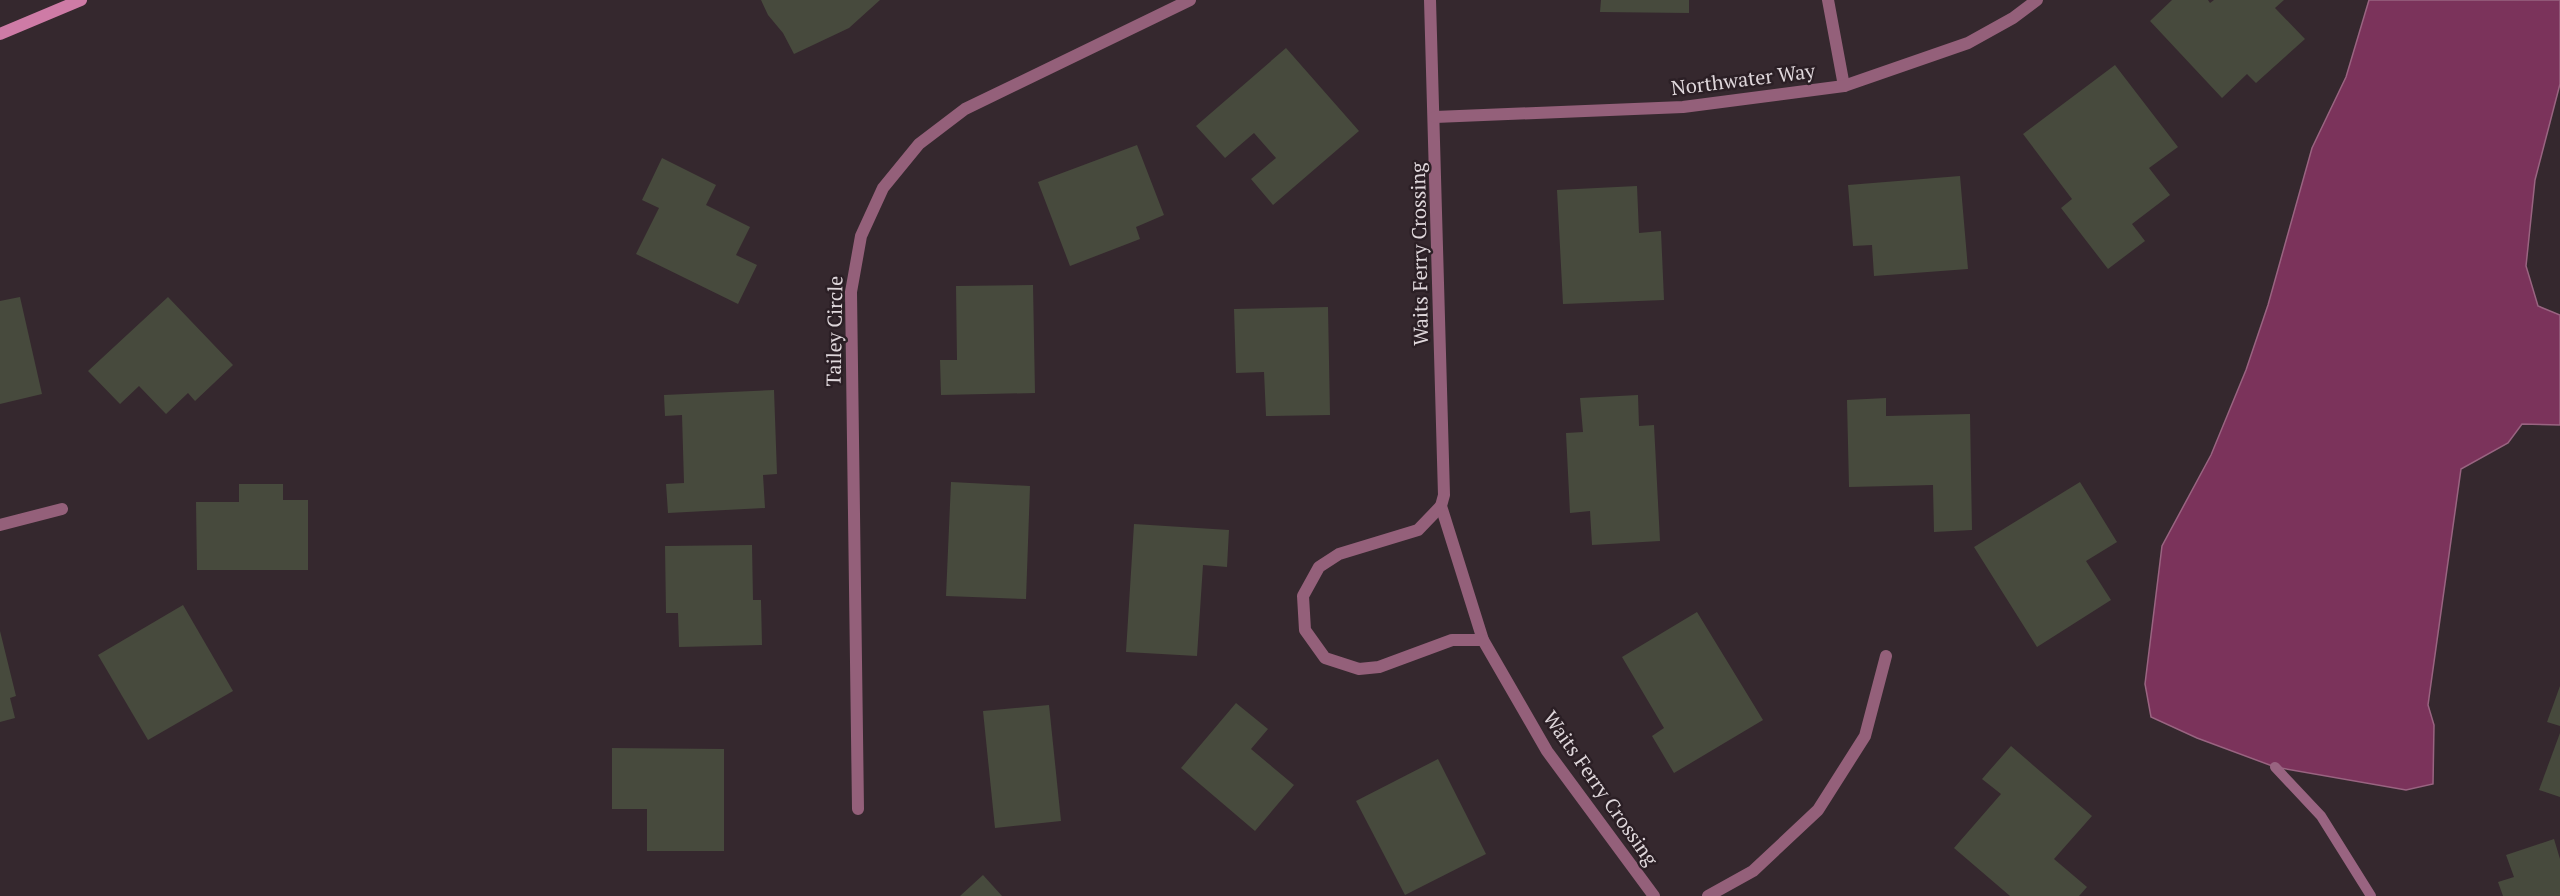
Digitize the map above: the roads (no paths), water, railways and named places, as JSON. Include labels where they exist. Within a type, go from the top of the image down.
[{"type":"main road","points":[[0,34],[81,0]]},
{"type":"street","name":"Tailey Circle","points":[[858,809],[851,292],[861,236],[883,188],[919,144],[965,109],[1190,0]]},
{"type":"street","name":"Waits Ferry Crossing","points":[[1431,0],[1444,495],[1441,506],[1483,640],[1547,752],[1654,896]]},
{"type":"street","points":[[1828,0],[1844,86]]},
{"type":"street","name":"Northwater Way","points":[[1435,117],[1683,107],[1844,86],[1968,43],[2013,18],[2037,0]]},
{"type":"street","points":[[1441,506],[1418,530],[1339,554],[1319,567],[1303,596],[1305,630],[1325,658],[1359,669],[1379,667],[1452,640],[1483,640]]},
{"type":"street","points":[[0,525],[62,509]]},
{"type":"street","points":[[1708,896],[1753,871],[1818,810],[1865,736],[1886,656]]},
{"type":"waterway","points":[[2275,767],[2321,816],[2371,896]]}]
